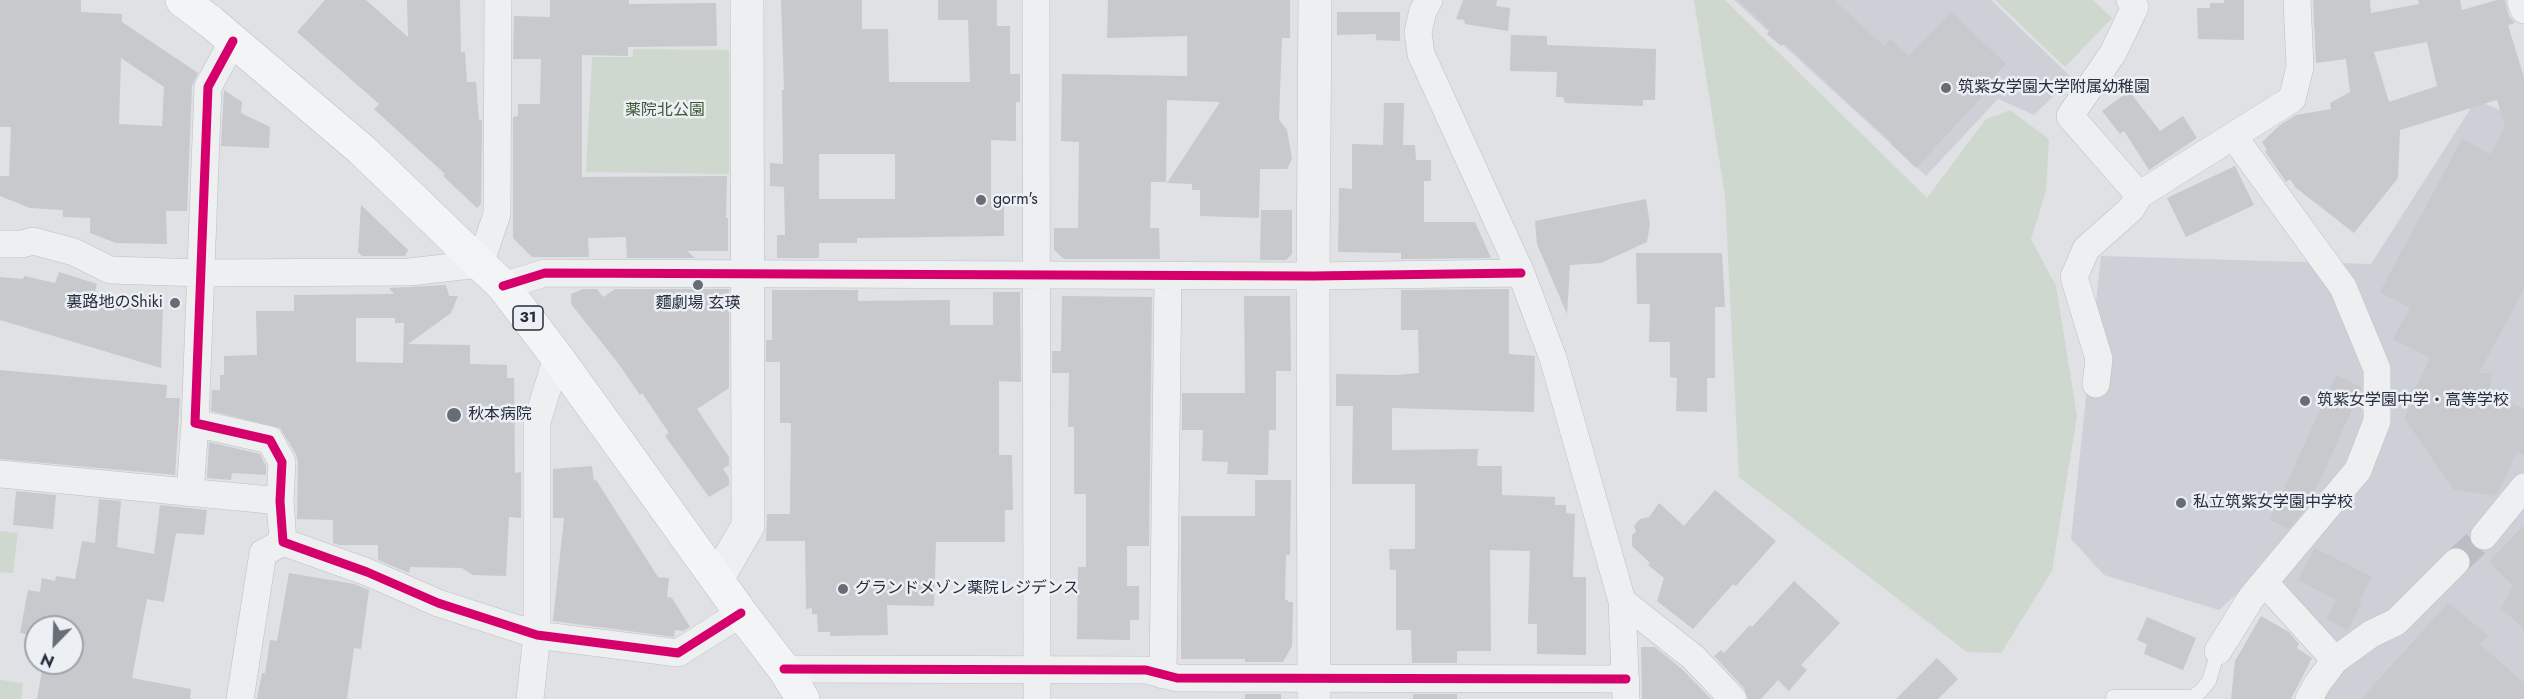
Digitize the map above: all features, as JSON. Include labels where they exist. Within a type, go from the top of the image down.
[{"type":"main road","name":"31","points":[[182,0],[219,21],[362,150],[491,275],[557,357],[741,613],[784,669],[803,699]]},
{"type":"street","points":[[491,275],[497,214],[498,0]]},
{"type":"street","points":[[717,579],[748,526],[747,0]]},
{"type":"street","points":[[1036,0],[1037,699]]},
{"type":"street","points":[[1314,689],[1315,0]]},
{"type":"street","points":[[784,669],[1146,670],[1177,678],[1314,689],[1626,689],[1622,601],[1553,358],[1521,273],[1421,54],[1418,32],[1423,11],[1429,0]]},
{"type":"street","points":[[2130,0],[2135,7],[2113,53],[2070,116],[2139,195]]},
{"type":"street","points":[[2096,384],[2098,359],[2074,277],[2086,249],[2131,210],[2139,195],[2292,99],[2301,67],[2297,0]]},
{"type":"street","points":[[2524,2],[2521,2],[2524,10]]},
{"type":"street","points":[[190,493],[202,273],[208,87],[219,21]]},
{"type":"street","points":[[2218,651],[2251,598],[2358,470],[2377,421],[2376,369],[2343,286],[2234,137]]},
{"type":"street","points":[[0,244],[22,244],[33,241],[74,252],[110,270],[202,273],[1313,276],[1521,273]]},
{"type":"street","points":[[1163,675],[1168,276]]},
{"type":"street","points":[[530,699],[537,635],[537,422],[557,357]]},
{"type":"street","points":[[195,423],[270,440],[282,462],[280,501],[283,542]]},
{"type":"street","points":[[0,474],[280,501]]},
{"type":"street","points":[[2484,536],[2524,487]]},
{"type":"street","points":[[240,699],[263,553],[283,542],[367,572],[438,603],[537,635],[678,653],[741,613]]},
{"type":"street","points":[[2309,699],[2335,660],[2371,634],[2396,622],[2456,562]]},
{"type":"street","points":[[2265,583],[2335,660]]},
{"type":"street","points":[[1622,601],[1694,658],[1733,699]]},
{"type":"lane","points":[[2113,699],[2113,697],[2192,697],[2200,692],[2209,681],[2218,651]]},
{"type":"shaded area","name":"筑紫女学園大学附属幼稚園","points":[[1734,0],[1991,0],[2072,78],[2034,115],[1998,99],[1926,176]]},
{"type":"shaded area","name":"筑紫女学園中学・高等学校","points":[[2476,100],[2524,120],[2524,699],[2323,699],[2350,662],[2262,571],[2219,610],[2104,575],[2071,539],[2101,256],[2371,264]]},
{"type":"green space","points":[[1694,0],[1725,0],[1927,198],[1985,120],[2010,110],[2049,139],[2046,191],[2031,239],[2056,286],[2077,416],[2052,571],[2001,653],[1967,652],[1739,477],[1725,196]]},
{"type":"green space","points":[[1995,0],[2093,0],[2112,18],[2065,67]]},
{"type":"green space","name":"薬院北公園","points":[[633,49],[729,50],[729,174],[586,172],[592,57],[633,57]]},
{"type":"green space","points":[[0,531],[18,533],[13,573],[0,572]]},
{"type":"green space","points":[[0,680],[23,683],[21,699],[0,699]]},
{"type":"building","points":[[0,0],[81,0],[81,12],[122,14],[122,22],[198,73],[192,86],[187,211],[166,211],[167,244],[116,243],[90,233],[90,218],[63,217],[63,210],[30,208],[0,196],[0,176],[9,176],[11,127],[0,127]],"holes":[[[121,58],[164,87],[162,126],[119,124]]]},
{"type":"building","points":[[325,0],[366,0],[408,37],[407,0],[460,0],[461,52],[465,52],[467,82],[476,82],[479,120],[482,120],[481,204],[477,208],[443,176],[445,174],[374,109],[379,104],[297,32]]},
{"type":"building","points":[[550,0],[629,0],[629,4],[716,3],[717,46],[628,47],[628,56],[582,55],[582,177],[727,176],[728,251],[687,251],[695,258],[627,258],[626,237],[588,238],[589,257],[532,257],[513,238],[513,117],[518,116],[518,104],[540,104],[541,59],[513,59],[514,16],[550,17]]},
{"type":"building","points":[[781,0],[862,0],[862,29],[888,29],[889,82],[970,82],[968,20],[938,20],[938,0],[997,0],[997,26],[1010,26],[1010,74],[1020,74],[1020,102],[1016,102],[1016,141],[991,140],[991,203],[1004,203],[1004,236],[857,238],[857,243],[819,243],[819,258],[777,258],[777,235],[785,235],[784,187],[770,186],[770,163],[783,164],[782,90],[784,90]],"holes":[[[819,154],[895,154],[895,199],[819,199]]]},
{"type":"building","points":[[1108,0],[1290,0],[1290,38],[1282,38],[1279,120],[1287,130],[1292,159],[1287,169],[1260,169],[1259,218],[1200,216],[1200,190],[1192,190],[1192,184],[1167,183],[1220,102],[1167,100],[1166,182],[1151,182],[1150,228],[1159,228],[1160,259],[1064,259],[1054,250],[1054,228],[1078,228],[1079,142],[1061,141],[1062,74],[1187,76],[1187,36],[1107,38]]},
{"type":"building","points":[[1463,0],[1497,0],[1496,6],[1510,8],[1508,31],[1465,24],[1464,20],[1456,19]]},
{"type":"building","name":"筑紫女学園大学附属幼稚園","points":[[1738,0],[1834,0],[1884,46],[1890,39],[1909,56],[1951,12],[2006,64],[1986,85],[1989,89],[1916,168],[1784,43],[1781,46],[1767,34],[1770,30]]},
{"type":"building","points":[[2224,0],[2244,0],[2244,40],[2198,39],[2197,8],[2210,8],[2210,3],[2224,3]]},
{"type":"building","points":[[2313,0],[2370,0],[2371,13],[2419,4],[2418,0],[2460,0],[2462,10],[2497,0],[2505,0],[2509,16],[2515,23],[2508,25],[2524,77],[2524,289],[2479,373],[2492,373],[2489,392],[2524,409],[2524,455],[2517,452],[2496,496],[2453,489],[2405,419],[2415,389],[2430,358],[2393,339],[2410,308],[2380,292],[2462,139],[2490,154],[2505,127],[2497,100],[2400,130],[2398,178],[2354,233],[2295,187],[2290,179],[2286,182],[2265,151],[2267,150],[2262,142],[2280,125],[2296,115],[2331,109],[2330,103],[2350,92],[2346,59],[2316,63]],"holes":[[[2427,42],[2437,86],[2389,102],[2374,52]]]},
{"type":"building","points":[[1337,12],[1400,12],[1400,41],[1376,40],[1376,34],[1337,35]]},
{"type":"building","points":[[1511,35],[1547,36],[1547,45],[1656,49],[1655,100],[1643,100],[1643,106],[1565,103],[1563,97],[1556,97],[1557,72],[1510,71]]},
{"type":"building","points":[[224,90],[242,102],[241,113],[270,127],[269,148],[221,146]]},
{"type":"building","points":[[2129,91],[2160,131],[2183,116],[2197,138],[2149,170],[2124,131],[2120,134],[2102,111]]},
{"type":"building","points":[[1384,103],[1404,103],[1403,145],[1415,145],[1416,160],[1431,160],[1431,181],[1424,181],[1424,222],[1475,222],[1491,258],[1401,259],[1401,253],[1338,252],[1339,188],[1352,189],[1352,144],[1383,145]]},
{"type":"building","points":[[2235,166],[2254,205],[2186,237],[2167,198]]},
{"type":"building","points":[[1646,199],[1650,224],[1647,242],[1601,263],[1570,265],[1567,314],[1537,244],[1535,221]]},
{"type":"building","points":[[361,205],[408,250],[405,256],[362,256],[358,252]]},
{"type":"building","points":[[1261,210],[1292,210],[1292,254],[1286,260],[1260,260]]},
{"type":"building","points":[[1636,253],[1722,253],[1725,307],[1715,307],[1715,378],[1707,378],[1707,412],[1676,411],[1677,378],[1670,377],[1670,342],[1649,342],[1650,304],[1637,304]]},
{"type":"building","points":[[59,272],[97,284],[92,303],[163,305],[161,368],[0,320],[0,277],[23,279],[24,276],[55,283]]},
{"type":"building","points":[[446,285],[449,296],[458,296],[451,313],[408,344],[470,345],[470,364],[507,365],[507,378],[514,378],[515,473],[521,472],[521,518],[509,517],[506,576],[473,575],[462,568],[410,567],[409,573],[378,560],[378,545],[333,543],[333,520],[297,519],[298,462],[296,454],[280,428],[211,411],[212,390],[220,390],[220,375],[224,375],[224,356],[257,355],[256,311],[294,311],[294,295],[394,294],[389,288]],"holes":[[[356,318],[395,318],[395,323],[404,323],[403,363],[356,362]]]},
{"type":"building","points":[[583,289],[597,289],[603,297],[615,289],[729,289],[729,388],[697,409],[729,457],[729,465],[723,469],[729,478],[729,485],[709,497],[665,436],[669,433],[642,393],[640,395],[618,363],[571,304],[571,294]]},
{"type":"building","points":[[1509,289],[1509,354],[1535,356],[1534,412],[1392,408],[1392,450],[1478,449],[1477,466],[1502,466],[1502,495],[1555,497],[1555,505],[1566,505],[1566,513],[1575,514],[1573,577],[1586,577],[1586,655],[1537,654],[1537,624],[1528,624],[1530,551],[1490,550],[1491,651],[1457,651],[1457,663],[1412,663],[1411,630],[1396,630],[1396,570],[1390,570],[1389,549],[1415,549],[1415,484],[1352,484],[1353,406],[1336,406],[1336,374],[1419,373],[1418,330],[1401,330],[1401,290]]},
{"type":"building","points":[[772,290],[858,290],[858,301],[950,300],[950,325],[993,325],[993,292],[1020,292],[1021,382],[999,381],[999,455],[1012,455],[1013,510],[1005,510],[1005,542],[936,542],[934,606],[887,605],[888,635],[830,636],[830,632],[818,632],[817,614],[812,614],[812,608],[806,609],[805,541],[766,541],[767,514],[790,514],[791,423],[780,423],[780,362],[766,362],[766,340],[772,340]]},
{"type":"building","points":[[1062,296],[1152,297],[1149,546],[1127,546],[1127,586],[1139,586],[1139,620],[1130,620],[1130,640],[1077,639],[1078,567],[1086,567],[1086,494],[1074,494],[1074,427],[1068,427],[1069,373],[1052,373],[1052,351],[1061,351]]},
{"type":"building","points":[[1244,296],[1290,296],[1291,371],[1276,371],[1276,430],[1269,430],[1268,475],[1227,474],[1228,462],[1202,461],[1203,430],[1182,430],[1182,393],[1245,393]]},
{"type":"building","points":[[0,370],[167,385],[166,398],[180,398],[175,475],[0,459]]},
{"type":"building","points":[[2336,375],[2361,387],[2361,390],[2309,504],[2289,529],[2270,520]]},
{"type":"building","points":[[209,442],[260,454],[266,466],[266,475],[232,473],[231,480],[207,478]]},
{"type":"building","points":[[592,466],[594,481],[596,480],[658,577],[669,578],[667,597],[672,598],[690,627],[683,631],[675,630],[674,637],[553,621],[564,518],[553,518],[553,469]]},
{"type":"building","points":[[1255,480],[1291,480],[1290,555],[1286,555],[1285,600],[1293,602],[1292,646],[1283,662],[1245,662],[1245,659],[1181,659],[1181,516],[1255,516]]},
{"type":"building","points":[[1715,490],[1776,541],[1693,629],[1657,601],[1664,578],[1648,565],[1650,563],[1632,546],[1632,535],[1636,532],[1634,526],[1640,519],[1649,517],[1659,503],[1684,526]]},
{"type":"building","points":[[16,491],[56,495],[53,529],[13,525]]},
{"type":"building","points":[[99,499],[121,501],[117,547],[154,554],[160,505],[207,510],[204,535],[176,533],[164,602],[147,599],[132,678],[191,689],[190,699],[37,699],[41,675],[84,675],[84,615],[24,615],[24,634],[20,633],[28,590],[40,592],[42,578],[55,581],[56,576],[75,579],[82,541],[95,543]]},
{"type":"building","points":[[2524,525],[2524,629],[2501,608],[2513,586],[2489,562]]},
{"type":"building","points":[[2315,548],[2372,577],[2359,601],[2362,602],[2348,630],[2326,619],[2337,600],[2298,580]]},
{"type":"building","points":[[289,573],[354,584],[369,590],[361,649],[354,648],[347,699],[257,699],[262,673],[265,673],[270,640],[277,641]]},
{"type":"building","points":[[1794,581],[1840,623],[1801,665],[1807,670],[1789,691],[1778,680],[1761,699],[1748,699],[1744,688],[1714,656],[1721,650],[1724,653],[1750,625],[1752,627]]},
{"type":"building","points":[[2448,603],[2488,635],[2480,644],[2524,683],[2524,699],[2361,699]]},
{"type":"building","points":[[2261,616],[2289,632],[2299,644],[2297,648],[2312,658],[2291,699],[2231,699],[2235,661]]},
{"type":"building","points":[[2147,617],[2196,638],[2183,670],[2144,654],[2147,644],[2137,640]]},
{"type":"building","points":[[1641,647],[1655,647],[1683,670],[1711,699],[1642,699]]},
{"type":"building","points":[[1937,658],[1958,679],[1938,699],[1896,699]]},
{"type":"building","points":[[1245,694],[1281,694],[1281,699],[1245,699]]},
{"type":"building","points":[[1413,694],[1457,694],[1457,699],[1413,699]]},
{"type":"tunnel","points":[[2456,562],[2484,536]]},
{"type":"cycle path","points":[[233,41],[208,87],[195,423],[270,440],[282,462],[280,501],[283,542],[367,572],[438,603],[537,635],[678,653],[741,613]]},
{"type":"cycle path","points":[[503,286],[545,273],[1313,276],[1521,273]]},
{"type":"cycle path","points":[[784,669],[1146,670],[1177,678],[1626,679]]},
{"type":"place","name":"筑紫女学園大学附属幼稚園","points":[[1946,88]]},
{"type":"place","name":"gorm's","points":[[981,200]]},
{"type":"place","name":"麵劇場 玄瑛","points":[[698,285]]},
{"type":"place","name":"裏路地のShiki","points":[[175,303]]},
{"type":"place","name":"筑紫女学園中学・高等学校","points":[[2305,401]]},
{"type":"place","name":"秋本病院","points":[[454,415]]},
{"type":"place","name":"私立筑紫女学園中学校","points":[[2181,503]]},
{"type":"place","name":"グランドメゾン薬院レジデンス","points":[[843,589]]}]
